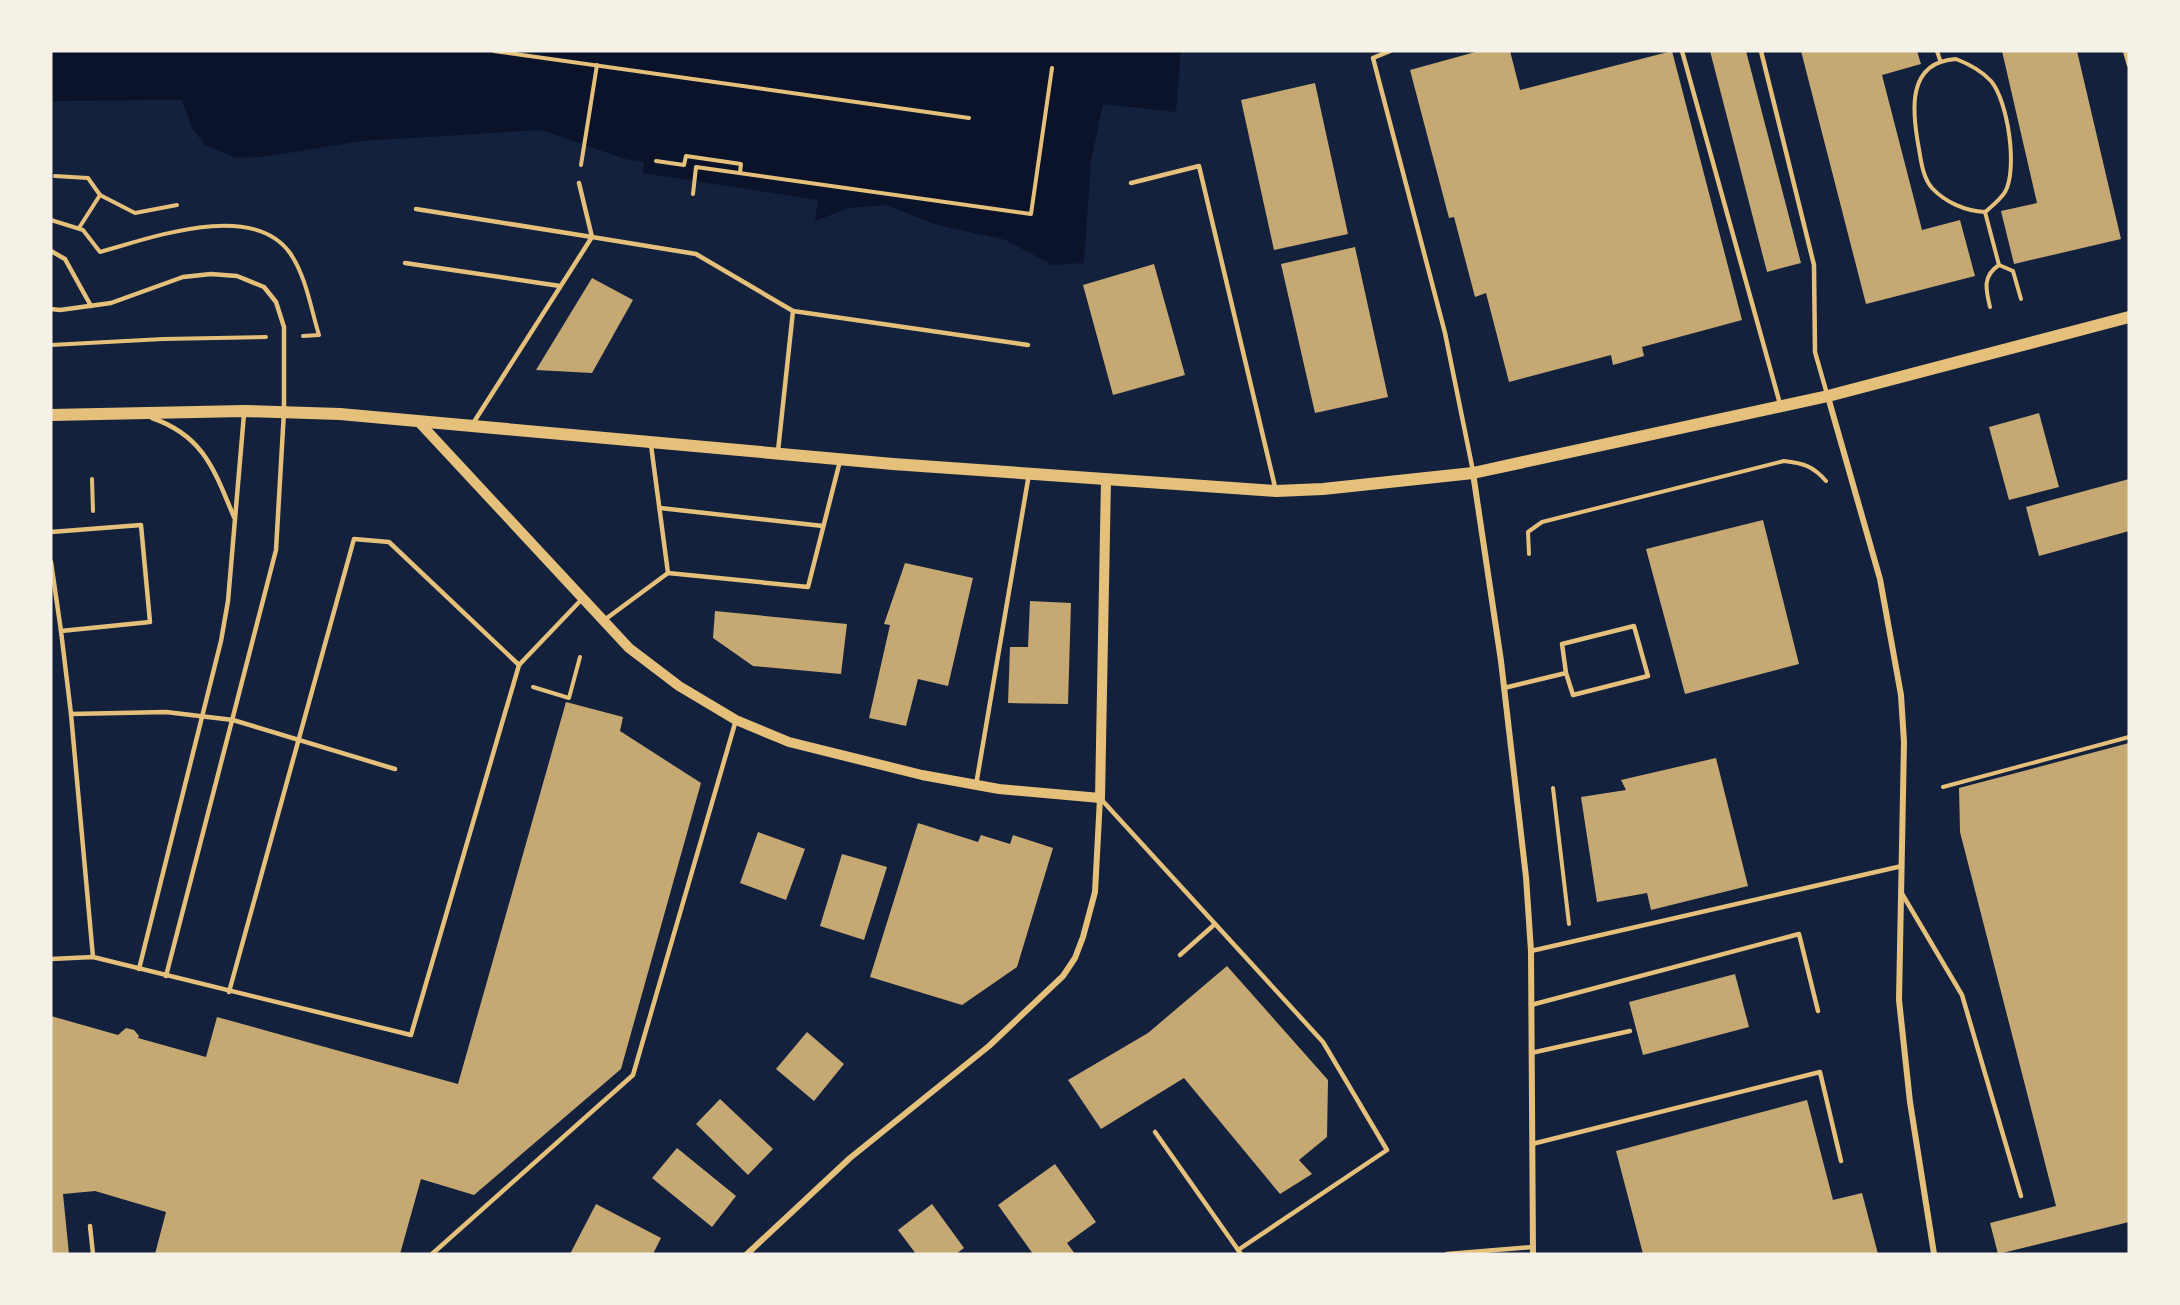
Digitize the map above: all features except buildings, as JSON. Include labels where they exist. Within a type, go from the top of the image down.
[{"type":"main road","points":[[51,415],[284,411],[417,420],[1029,474],[1276,490],[1323,489],[1473,473],[1828,396],[2129,317]]},
{"type":"street","points":[[1828,396],[1880,579],[1896,659],[1904,742],[1899,1000],[1910,1102],[1934,1254]]},
{"type":"street","points":[[417,420],[629,648],[680,686],[736,720],[789,742],[922,775],[976,785],[1100,798]]},
{"type":"street","points":[[1473,473],[1504,688],[1526,877],[1531,951],[1533,1251]]},
{"type":"street","points":[[747,1254],[850,1158],[989,1046],[1063,976],[1075,958],[1095,892],[1100,798],[1106,479]]},
{"type":"lane","points":[[1390,51],[1372,58],[1445,333],[1473,473]]},
{"type":"lane","points":[[1682,51],[1781,406]]},
{"type":"lane","points":[[1761,51],[1814,265],[1815,352],[1828,396]]},
{"type":"lane","points":[[2125,51],[2129,65]]},
{"type":"lane","points":[[1131,183],[1199,166],[1276,490]]},
{"type":"lane","points":[[472,425],[592,237],[579,183]]},
{"type":"lane","points":[[416,209],[696,254],[793,311],[1028,345]]},
{"type":"lane","points":[[51,251],[65,259],[91,306]]},
{"type":"lane","points":[[405,263],[560,286]]},
{"type":"lane","points":[[51,309],[91,306],[128,299],[183,277],[211,274],[250,279],[273,297],[282,317],[285,336],[284,411],[276,550],[166,976]]},
{"type":"lane","points":[[777,453],[793,311]]},
{"type":"lane","points":[[139,969],[228,601],[244,411]]},
{"type":"lane","points":[[138,413],[175,427],[199,447],[212,465],[235,520]]},
{"type":"lane","points":[[651,441],[668,573]]},
{"type":"lane","points":[[603,621],[668,573],[808,587],[840,459]]},
{"type":"lane","points":[[976,785],[1029,474]]},
{"type":"lane","points":[[660,508],[823,526]]},
{"type":"lane","points":[[51,532],[141,525],[150,622],[61,631]]},
{"type":"lane","points":[[229,992],[354,539],[389,542],[519,666]]},
{"type":"lane","points":[[51,562],[71,714],[93,957]]},
{"type":"lane","points":[[51,959],[93,957],[411,1035],[519,666],[583,598]]},
{"type":"lane","points":[[1634,626],[1648,676],[1573,695],[1566,673],[1562,644],[1634,626]]},
{"type":"lane","points":[[1504,688],[1566,673]]},
{"type":"lane","points":[[71,714],[147,711],[233,720],[395,768]]},
{"type":"lane","points":[[432,1254],[633,1075],[736,720]]},
{"type":"lane","points":[[1100,798],[1323,1042],[1387,1150],[1239,1252],[1155,1132]]},
{"type":"lane","points":[[1531,951],[1902,866]]},
{"type":"lane","points":[[1901,892],[1962,995],[2021,1196]]},
{"type":"lane","points":[[1180,955],[1215,924]]},
{"type":"lane","points":[[1531,1005],[1799,934],[1818,1011]]},
{"type":"lane","points":[[1531,1053],[1630,1031]]},
{"type":"lane","points":[[1532,1144],[1820,1072],[1841,1161]]},
{"type":"lane","points":[[90,1226],[93,1254]]},
{"type":"lane","points":[[1447,1254],[1533,1251]]},
{"type":"path","points":[[494,51],[969,118]]},
{"type":"path","points":[[1937,51],[1940,60]]},
{"type":"path","points":[[1956,59],[1973,66],[1993,82],[1999,95],[2013,158],[2005,192],[1984,212],[1958,206],[1942,197],[1930,186],[1926,178],[1913,117],[1914,98],[1920,82],[1940,60],[1956,59]]},
{"type":"path","points":[[579,183],[597,65]]},
{"type":"path","points":[[693,195],[696,167],[1031,214],[1052,68]]},
{"type":"path","points":[[656,161],[684,165],[686,156],[730,162],[741,164],[740,173]]},
{"type":"path","points":[[55,176],[88,178],[100,195],[135,213],[177,205]]},
{"type":"path","points":[[79,228],[100,195]]},
{"type":"path","points":[[1984,212],[1999,266]]},
{"type":"path","points":[[51,220],[79,228],[100,252],[176,231],[239,225],[266,232],[289,253],[296,264],[319,335]]},
{"type":"path","points":[[1999,266],[2013,271],[2021,299]]},
{"type":"path","points":[[1990,307],[1986,280],[1988,273],[1999,266]]},
{"type":"path","points":[[51,345],[250,337]]},
{"type":"path","points":[[1529,554],[1528,532],[1542,522],[1784,461],[1806,464],[1817,470],[1826,481]]},
{"type":"path","points":[[92,479],[93,499]]},
{"type":"path","points":[[514,682],[568,698],[580,657]]},
{"type":"path","points":[[1943,787],[2129,737]]},
{"type":"path","points":[[1553,788],[1570,942]]},
{"type":"water","points":[[51,51],[1181,51],[1176,112],[1103,104],[1091,161],[1084,263],[1052,265],[1006,240],[937,225],[886,205],[849,208],[815,221],[818,200],[643,173],[644,162],[625,159],[541,130],[362,141],[263,157],[235,158],[204,144],[192,128],[182,100],[51,101]]}]
